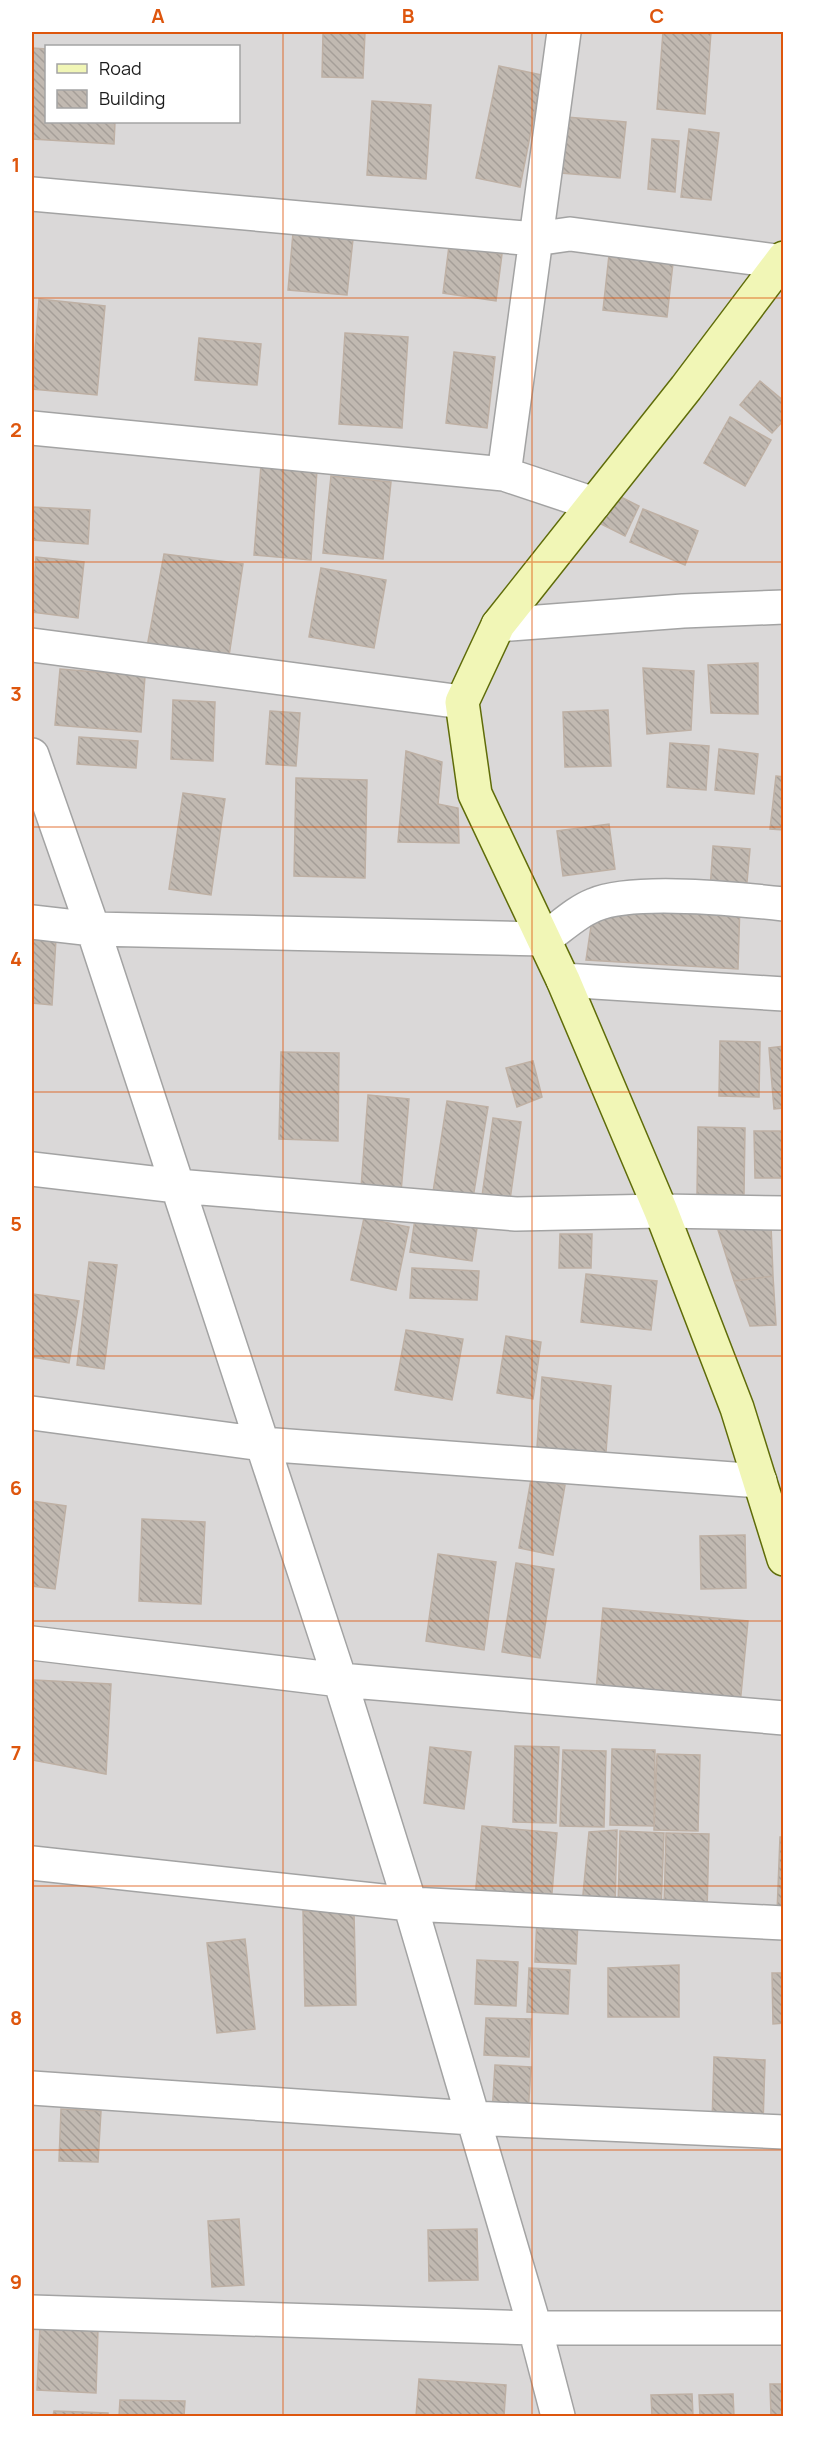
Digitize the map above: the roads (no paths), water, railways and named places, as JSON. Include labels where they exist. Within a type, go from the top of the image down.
[{"type":"street","points":[[504,474],[564,32]]},
{"type":"street","points":[[32,194],[535,239],[570,234],[783,260]]},
{"type":"street","points":[[781,1544],[737,1408],[661,1211],[563,980],[475,794],[462,702],[498,625],[686,388],[783,260]]},
{"type":"street","points":[[32,428],[504,474],[594,504]]},
{"type":"street","points":[[498,625],[683,611],[783,607]]},
{"type":"street","points":[[32,645],[462,702]]},
{"type":"street","points":[[32,755],[93,929],[340,1680],[410,1904],[535,2328],[558,2416]]},
{"type":"street","points":[[32,922],[93,929],[544,939],[593,905],[623,897],[689,897],[783,904]]},
{"type":"street","points":[[563,980],[783,994]]},
{"type":"street","points":[[32,1169],[177,1186],[516,1214],[661,1211],[783,1213]]},
{"type":"street","points":[[32,1413],[262,1444],[760,1481]]},
{"type":"street","points":[[32,1643],[340,1680],[783,1718]]},
{"type":"street","points":[[32,1863],[410,1904],[783,1923]]},
{"type":"street","points":[[32,2088],[472,2118],[783,2132]]},
{"type":"street","points":[[32,2312],[535,2328],[783,2328]]}]
